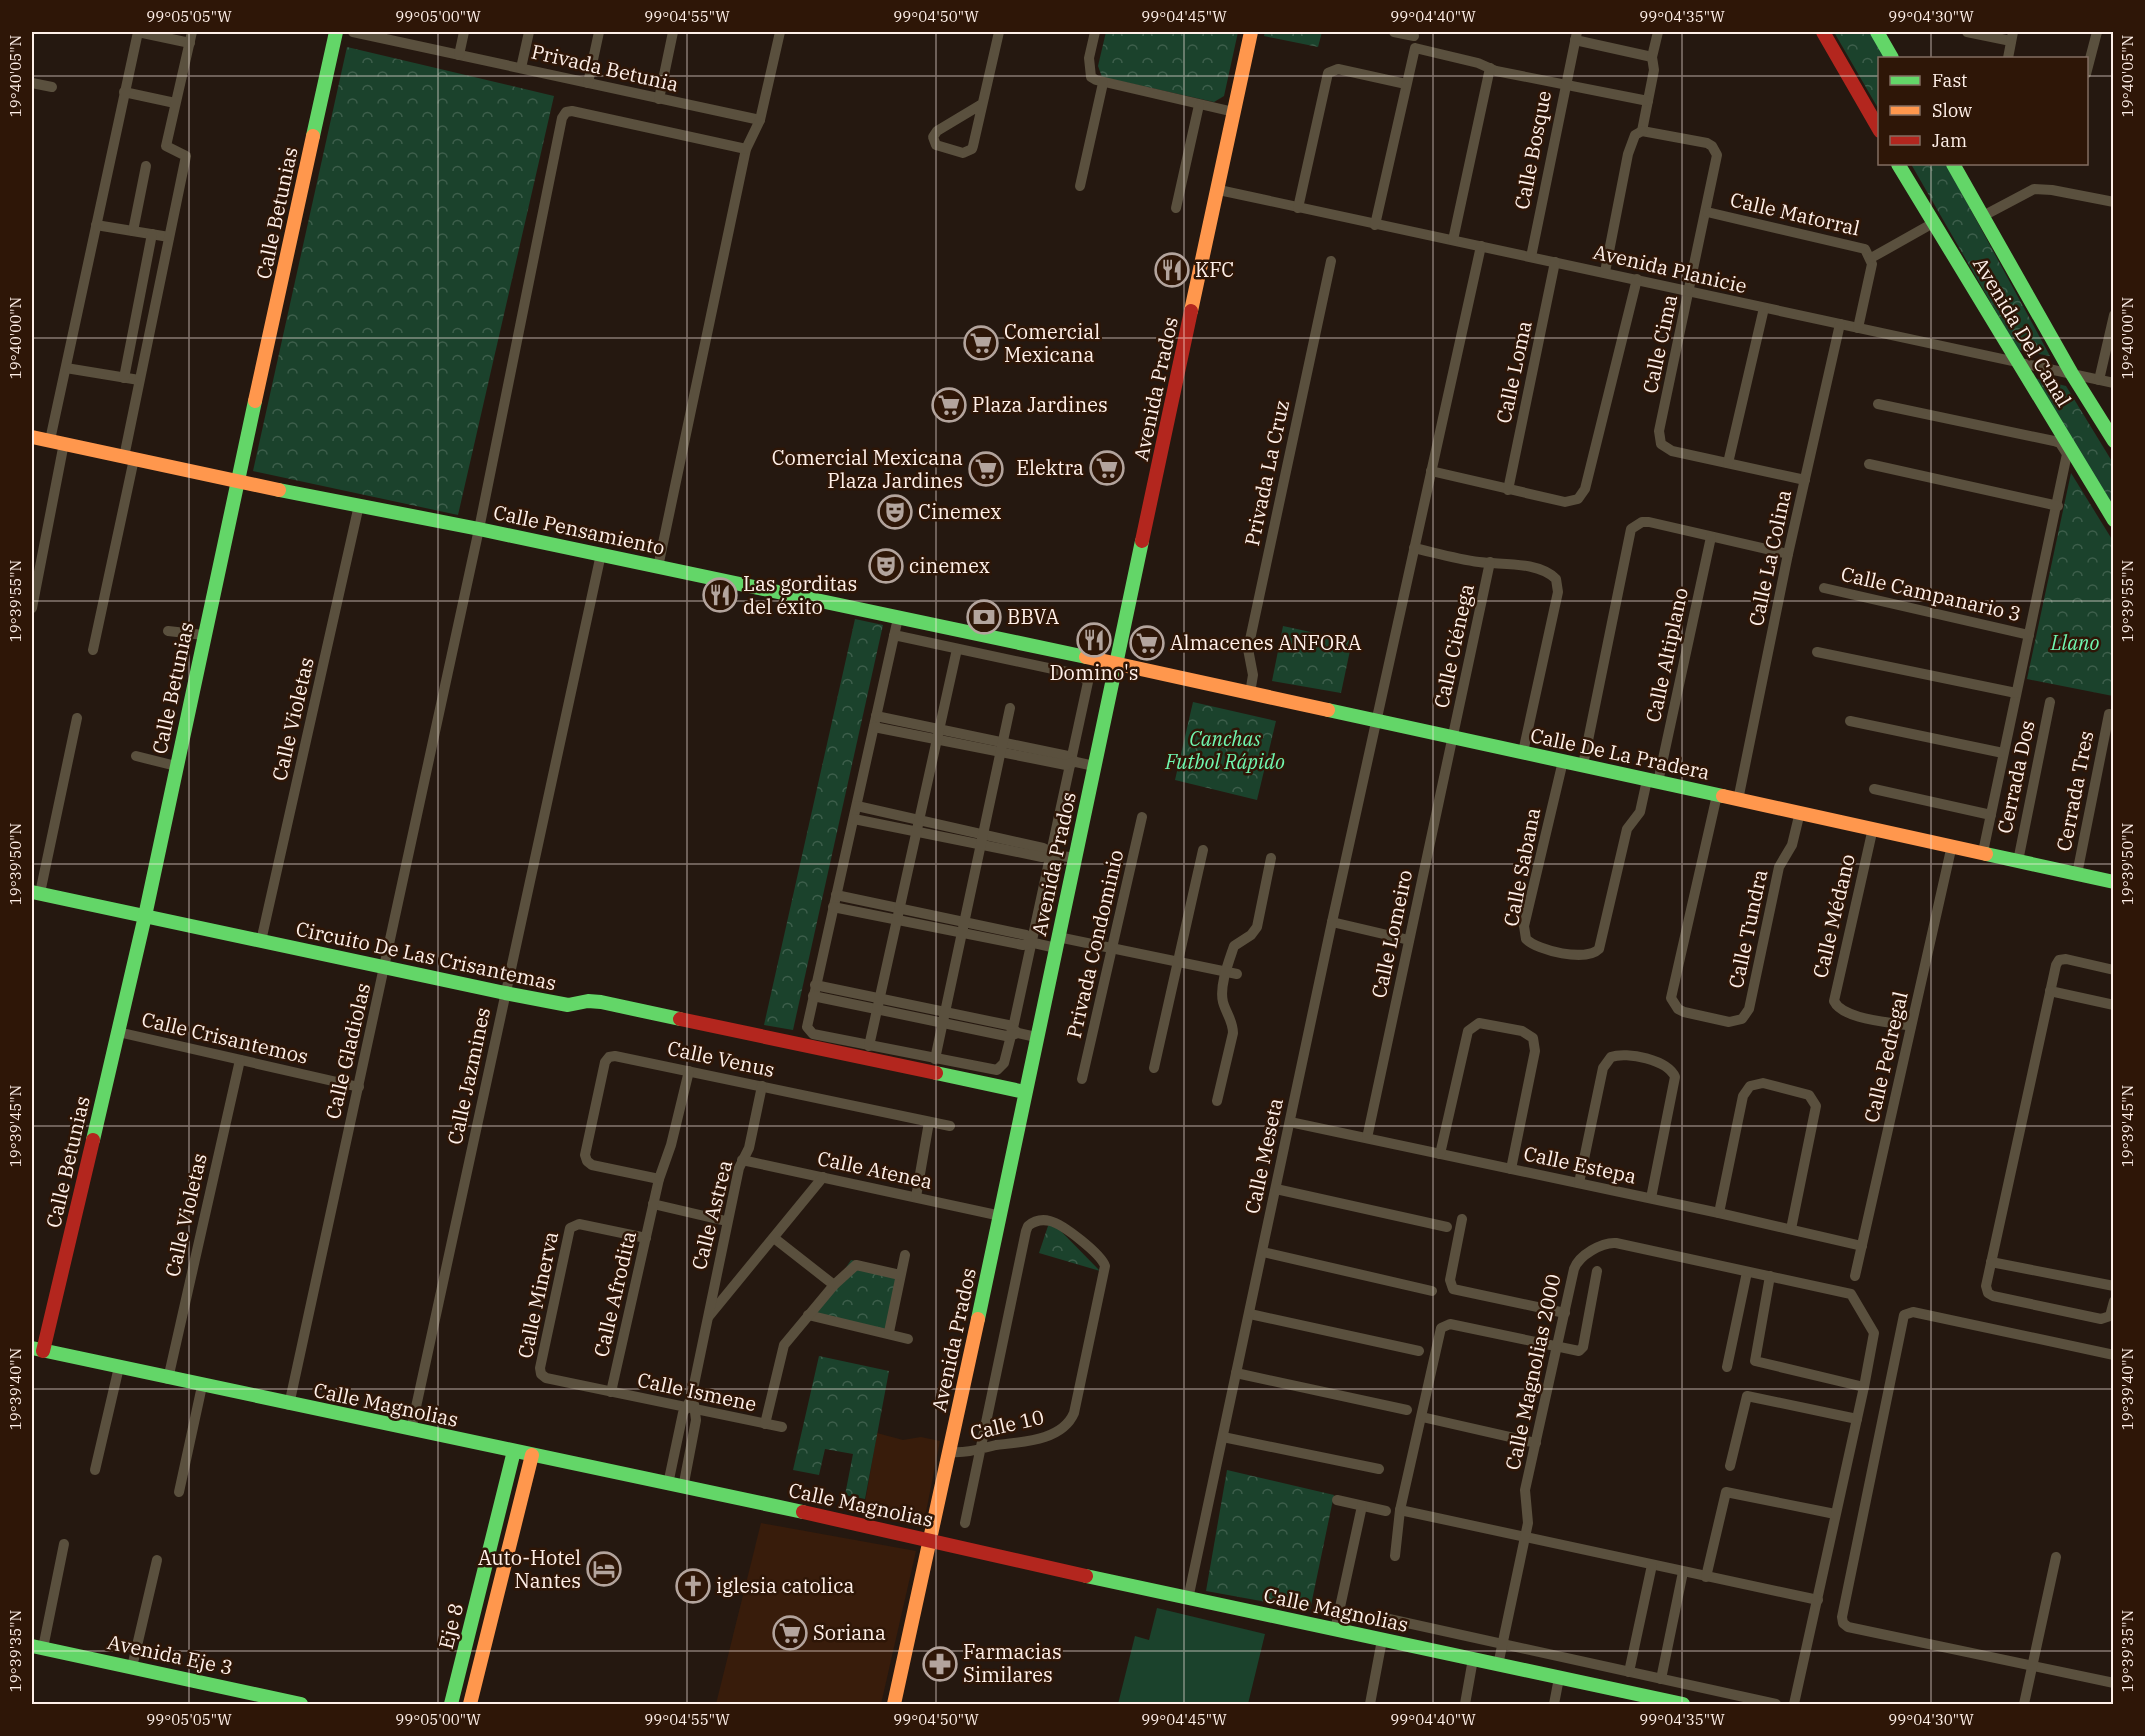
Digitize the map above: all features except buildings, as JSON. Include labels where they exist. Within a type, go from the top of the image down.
[{"type":"main road","name":"Calle Betunias","points":[[37,1349],[118,1032],[145,916],[336,32]]},
{"type":"main road","name":"Avenida Prados","points":[[894,1704],[951,1452],[1036,1037],[1251,32]]},
{"type":"main road","points":[[1823,32],[1878,128]]},
{"type":"main road","points":[[1881,33],[1892,57]]},
{"type":"main road","name":"Avenida Del Canal","points":[[1899,165],[2114,520]]},
{"type":"main road","name":"Avenida Del Canal","points":[[1954,165],[2072,374],[2114,441]]},
{"type":"main road","name":"Calle Pensamiento","points":[[32,437],[238,482],[601,554],[1117,664]]},
{"type":"main road","name":"Calle De La Pradera","points":[[1117,664],[2114,882]]},
{"type":"main road","name":"Circuito De Las Crisantemas","points":[[36,893],[505,993],[568,1005],[588,1001],[601,1002],[1025,1092]]},
{"type":"main road","name":"Calle Magnolias","points":[[37,1349],[288,1405],[932,1540],[1188,1599],[1559,1678],[1633,1699],[1683,1704]]},
{"type":"main road","name":"Eje 8","points":[[451,1704],[514,1451]]},
{"type":"main road","name":"Eje 8","points":[[470,1704],[532,1455]]},
{"type":"main road","name":"Avenida Eje 3","points":[[37,1647],[301,1704]]},
{"type":"street","points":[[32,608],[66,368],[138,32],[190,43]]},
{"type":"street","points":[[93,650],[129,458],[140,381],[186,156],[166,146],[192,32]]},
{"type":"street","name":"Privada Betunia","points":[[353,32],[760,120]]},
{"type":"street","points":[[459,55],[464,32]]},
{"type":"street","points":[[521,68],[529,32]]},
{"type":"street","points":[[588,83],[599,32]]},
{"type":"street","points":[[658,99],[674,32]]},
{"type":"street","points":[[658,567],[746,149],[760,120],[780,32]]},
{"type":"street","points":[[982,104],[937,131],[933,137],[934,143],[941,148],[970,152],[982,104],[999,32]]},
{"type":"street","points":[[1095,32],[1089,58],[1089,73],[1103,83],[1234,112]]},
{"type":"street","name":"Calle Bosque","points":[[1394,32],[1490,68],[1565,86],[1531,257]]},
{"type":"street","points":[[1605,272],[1630,148],[1635,135],[1642,130],[1654,70],[1652,57],[1658,32]]},
{"type":"street","points":[[1967,32],[2012,36],[2008,57]]},
{"type":"street","points":[[2088,66],[2097,32]]},
{"type":"street","points":[[1648,101],[1565,86],[1576,36],[1652,57]]},
{"type":"street","points":[[1375,225],[1415,38]]},
{"type":"street","points":[[1453,240],[1490,68]]},
{"type":"street","points":[[1298,208],[1328,73],[1338,69],[1406,84]]},
{"type":"street","points":[[32,83],[52,87]]},
{"type":"street","points":[[1080,186],[1103,83]]},
{"type":"street","points":[[124,92],[175,103]]},
{"type":"street","points":[[1176,208],[1199,105]]},
{"type":"street","name":"Calle Gladiolas","points":[[288,1405],[386,967],[479,529],[563,115],[572,111],[746,149]]},
{"type":"street","name":"Calle Cima","points":[[1642,130],[1707,143],[1716,149],[1717,160],[1707,212],[1659,431],[1661,444],[1672,451],[1728,463]]},
{"type":"street","points":[[133,231],[146,166]]},
{"type":"street","points":[[1983,216],[2034,189],[2052,190],[2114,202]]},
{"type":"street","name":"Avenida Planicie","points":[[1218,190],[2114,383]]},
{"type":"street","name":"Calle Matorral","points":[[1707,212],[1856,245],[1865,249],[1871,258],[1858,328]]},
{"type":"street","points":[[1871,258],[1935,222]]},
{"type":"street","points":[[96,225],[169,237]]},
{"type":"street","points":[[124,378],[152,234]]},
{"type":"street","name":"Calle Meseta","points":[[1188,1599],[1332,922],[1481,246]]},
{"type":"street","name":"Privada La Cruz","points":[[1250,693],[1252,667],[1248,649],[1331,261]]},
{"type":"street","name":"Calle Loma","points":[[1508,490],[1555,262]]},
{"type":"street","points":[[1431,471],[1565,502],[1578,499],[1585,489],[1636,279]]},
{"type":"street","points":[[1764,308],[1728,463],[1805,480]]},
{"type":"street","points":[[2099,380],[2114,315]]},
{"type":"street","name":"Calle La Colina","points":[[1738,800],[1788,554],[1840,324]]},
{"type":"street","points":[[66,368],[140,381]]},
{"type":"street","points":[[1878,404],[2054,441],[2064,448],[2067,461],[2058,506],[1983,852]]},
{"type":"street","points":[[1869,464],[2058,506]]},
{"type":"street","name":"Calle Violetas","points":[[261,941],[359,506]]},
{"type":"street","points":[[1583,765],[1629,535],[1636,524],[1649,522],[1788,554]]},
{"type":"street","name":"Calle Altiplano","points":[[1652,781],[1711,537]]},
{"type":"street","points":[[1414,548],[1545,572],[1556,579],[1558,592],[1523,752]]},
{"type":"street","name":"Calle Jazmines","points":[[411,1430],[601,554]]},
{"type":"street","name":"Calle Ciénega","points":[[1453,738],[1490,562]]},
{"type":"street","name":"Calle Campanario 3","points":[[1824,588],[2029,635]]},
{"type":"street","points":[[894,635],[1084,677],[1088,685],[1073,762],[1031,942],[1014,1032],[1004,1064],[997,1070],[869,1046],[810,1032],[807,1024],[857,806],[875,722],[894,635],[898,618]]},
{"type":"street","points":[[168,631],[204,635]]},
{"type":"street","points":[[869,1046],[957,649]]},
{"type":"street","points":[[1817,652],[2016,693]]},
{"type":"street","name":"Cerrada Dos","points":[[2018,861],[2050,702]]},
{"type":"street","points":[[935,1059],[1010,708]]},
{"type":"street","name":"Cerrada Tres","points":[[2077,874],[2109,714]]},
{"type":"street","points":[[36,893],[77,718]]},
{"type":"street","points":[[1850,721],[2003,753]]},
{"type":"street","points":[[875,722],[1094,766]]},
{"type":"street","name":"Calle Lomeiro","points":[[1367,1138],[1453,738]]},
{"type":"street","points":[[136,756],[176,766]]},
{"type":"street","name":"Calle Sabana","points":[[1563,761],[1524,933],[1531,944],[1559,952],[1588,956],[1599,950],[1627,829],[1640,812],[1652,781]]},
{"type":"street","points":[[1874,789],[1990,815]]},
{"type":"street","name":"Calle Tundra","points":[[1717,795],[1671,992],[1673,1004],[1684,1012],[1729,1022],[1742,1019],[1749,1009],[1779,867],[1792,845],[1800,812]]},
{"type":"street","points":[[857,806],[983,833],[1052,854]]},
{"type":"street","name":"Privada Condominio","points":[[1082,1079],[1142,817]]},
{"type":"street","points":[[854,819],[980,846],[1075,858]]},
{"type":"street","name":"Calle Médano","points":[[1873,828],[1834,1000],[1837,1007],[1848,1014],[1911,1026]]},
{"type":"street","name":"Calle Pedregal","points":[[1855,1276],[1952,845]]},
{"type":"street","points":[[1154,1068],[1203,850]]},
{"type":"street","points":[[1217,1101],[1233,1033],[1232,1022],[1222,999],[1232,973],[1234,946],[1256,931],[1271,858]]},
{"type":"street","points":[[836,895],[961,933],[1031,942],[1057,942],[1113,948],[1232,973]]},
{"type":"street","points":[[833,907],[963,921],[1031,942]]},
{"type":"street","points":[[1332,922],[1409,940]]},
{"type":"street","points":[[2114,970],[2063,959],[2056,965],[1991,1262],[1987,1290],[1993,1296],[2101,1319],[2110,1316],[2114,1300]]},
{"type":"street","points":[[814,990],[879,998],[943,1017],[1036,1037]]},
{"type":"street","points":[[814,990],[878,1010],[943,1017]]},
{"type":"street","points":[[2050,991],[2114,1005]]},
{"type":"street","points":[[1440,1154],[1468,1031],[1479,1023],[1522,1031],[1533,1038],[1535,1051],[1511,1169]]},
{"type":"street","name":"Calle Crisantemos","points":[[118,1032],[358,1087]]},
{"type":"street","points":[[1580,1183],[1603,1068],[1611,1057],[1623,1055],[1662,1064],[1672,1071],[1675,1077],[1651,1198]]},
{"type":"street","name":"Calle Venus","points":[[659,1179],[592,1165],[586,1161],[585,1155],[605,1062],[609,1057],[615,1056],[950,1126]]},
{"type":"street","name":"Calle Violetas","points":[[168,1379],[240,1060]]},
{"type":"street","name":"Calle Afrodita","points":[[611,1392],[659,1179],[671,1145],[689,1071]]},
{"type":"street","points":[[1719,1213],[1743,1096],[1750,1086],[1763,1083],[1809,1095],[1816,1106],[1791,1229]]},
{"type":"street","name":"Calle Astrea","points":[[668,1484],[690,1406],[726,1221],[742,1160],[750,1143],[762,1086]]},
{"type":"street","points":[[916,1197],[929,1122]]},
{"type":"street","name":"Calle Estepa","points":[[1290,1122],[1651,1198],[1862,1246]]},
{"type":"street","name":"Calle Atenea","points":[[742,1160],[1001,1216]]},
{"type":"street","name":"Calle Astrea","points":[[706,1319],[823,1178]]},
{"type":"street","points":[[1276,1189],[1447,1227]]},
{"type":"street","points":[[653,1204],[726,1221]]},
{"type":"street","points":[[1462,1219],[1450,1280],[1453,1289],[1564,1313]]},
{"type":"street","name":"Calle 10","points":[[951,1452],[966,1453],[981,1450],[1047,1436],[1068,1423],[1074,1413],[1106,1271],[1099,1256],[1053,1222],[1036,1221],[1028,1226],[1026,1231],[981,1450]]},
{"type":"street","name":"Calle Minerva","points":[[611,1392],[546,1378],[540,1371],[569,1231],[573,1226],[579,1224],[646,1238]]},
{"type":"street","points":[[774,1238],[834,1285]]},
{"type":"street","name":"Calle Magnolias 2000","points":[[1498,1665],[1526,1537],[1528,1518],[1525,1490],[1577,1262],[1609,1242],[1851,1294],[1874,1333],[1864,1387]]},
{"type":"street","points":[[1263,1252],[1432,1291]]},
{"type":"street","points":[[889,1332],[904,1255]]},
{"type":"street","points":[[1991,1262],[2114,1287]]},
{"type":"street","name":"Calle Ismene","points":[[611,1392],[690,1406],[765,1424],[782,1349],[834,1285],[856,1265],[900,1275]]},
{"type":"street","points":[[1395,1556],[1401,1509],[1443,1325],[1450,1324],[1577,1351],[1582,1348],[1597,1271]]},
{"type":"street","points":[[1727,1366],[1747,1272]]},
{"type":"street","points":[[1770,1276],[1755,1361],[1864,1387],[1794,1704]]},
{"type":"street","points":[[2114,1355],[1913,1312],[1907,1313],[1903,1318],[1842,1620],[1848,1627],[2114,1683]]},
{"type":"street","points":[[1250,1314],[1419,1352]]},
{"type":"street","points":[[808,1315],[889,1332],[908,1339]]},
{"type":"street","points":[[95,1470],[119,1367]]},
{"type":"street","points":[[1236,1373],[1407,1410]]},
{"type":"street","points":[[179,1492],[202,1386]]},
{"type":"street","points":[[1730,1466],[1748,1396],[1857,1419]]},
{"type":"street","name":"Calle Astrea","points":[[683,1488],[696,1420],[690,1406]]},
{"type":"street","points":[[1422,1417],[1536,1443]]},
{"type":"street","points":[[765,1424],[782,1427]]},
{"type":"street","points":[[1223,1437],[1379,1469]]},
{"type":"street","points":[[964,1523],[981,1450]]},
{"type":"street","points":[[1706,1577],[1726,1492],[1835,1514]]},
{"type":"street","points":[[1336,1500],[1386,1511]]},
{"type":"street","points":[[1335,1630],[1362,1506]]},
{"type":"street","points":[[1401,1509],[1818,1600]]},
{"type":"street","points":[[37,1647],[64,1545]]},
{"type":"street","points":[[2024,1704],[2056,1557]]},
{"type":"street","points":[[132,1667],[157,1560]]},
{"type":"street","points":[[1629,1672],[1652,1564]]},
{"type":"street","points":[[1661,1680],[1683,1572]]},
{"type":"street","points":[[1380,1617],[1776,1704]]},
{"type":"street","points":[[1370,1704],[1382,1640]]},
{"type":"street","points":[[1465,1704],[1473,1659]]},
{"type":"street","points":[[1554,1704],[1559,1678]]},
{"type":"shaded area","points":[[877,1433],[903,1440],[921,1437],[940,1441],[926,1512],[911,1525],[863,1514]]},
{"type":"shaded area","name":"Soriana","points":[[761,1523],[916,1551],[881,1704],[716,1704]]},
{"type":"green space","points":[[1106,32],[1238,32],[1224,96],[1214,102],[1102,77],[1098,66]]},
{"type":"green space","points":[[1265,32],[1322,32],[1318,47],[1264,36]]},
{"type":"green space","points":[[1834,32],[1875,32],[1888,57],[1878,57],[1878,108]]},
{"type":"green space","points":[[347,47],[554,96],[458,515],[253,471]]},
{"type":"green space","points":[[1912,165],[1947,165],[2050,356],[2018,350]]},
{"type":"green space","points":[[2034,378],[2066,386],[2113,463],[2113,508]]},
{"type":"green space","name":"Llano","points":[[2071,473],[2113,541],[2113,696],[2027,679]]},
{"type":"green space","points":[[855,619],[883,625],[793,1030],[764,1025]]},
{"type":"green space","points":[[1283,626],[1352,641],[1341,693],[1272,681]]},
{"type":"green space","name":"Canchas Futbol Rápido","points":[[1193,702],[1276,721],[1257,800],[1175,780]]},
{"type":"green space","points":[[1050,1220],[1100,1271],[1039,1253]]},
{"type":"green space","points":[[851,1260],[899,1270],[888,1331],[811,1320]]},
{"type":"green space","points":[[819,1356],[889,1371],[865,1499],[845,1495],[853,1454],[825,1449],[819,1475],[793,1470]]},
{"type":"green space","points":[[1227,1470],[1334,1495],[1310,1610],[1206,1591]]},
{"type":"green space","points":[[1157,1608],[1265,1634],[1248,1704],[1118,1704],[1135,1636],[1149,1640]]},
{"type":"traffic: fast","points":[[313,136],[336,32]]},
{"type":"traffic: fast","points":[[1877,32],[1891,57]]},
{"type":"traffic: fast","points":[[1899,165],[2114,520]]},
{"type":"traffic: fast","points":[[1954,165],[2072,374],[2114,441]]},
{"type":"traffic: fast","points":[[93,1140],[145,916],[255,401]]},
{"type":"traffic: fast","points":[[279,490],[479,529],[1086,657]]},
{"type":"traffic: fast","points":[[978,1319],[1142,541]]},
{"type":"traffic: fast","points":[[1328,710],[1723,796]]},
{"type":"traffic: fast","points":[[1986,854],[2114,882]]},
{"type":"traffic: fast","points":[[32,892],[505,993],[568,1005],[588,1001],[601,1002],[680,1019]]},
{"type":"traffic: fast","points":[[936,1073],[1025,1092]]},
{"type":"traffic: fast","points":[[32,1348],[803,1512]]},
{"type":"traffic: fast","points":[[451,1704],[514,1451]]},
{"type":"traffic: fast","points":[[1086,1576],[1683,1704]]},
{"type":"traffic: fast","points":[[32,1646],[301,1704]]},
{"type":"traffic: slow","points":[[1191,311],[1251,32]]},
{"type":"traffic: slow","points":[[255,401],[313,136]]},
{"type":"traffic: slow","points":[[32,437],[279,490]]},
{"type":"traffic: slow","points":[[1086,657],[1328,710]]},
{"type":"traffic: slow","points":[[1723,796],[1986,854]]},
{"type":"traffic: slow","points":[[894,1704],[978,1319]]},
{"type":"traffic: slow","points":[[470,1704],[532,1455]]},
{"type":"traffic: jam","points":[[1823,32],[1878,128]]},
{"type":"traffic: jam","points":[[1142,541],[1191,311]]},
{"type":"traffic: jam","points":[[680,1019],[936,1073]]},
{"type":"traffic: jam","points":[[43,1351],[93,1140]]},
{"type":"traffic: jam","points":[[803,1512],[1086,1576]]},
{"type":"place","name":"KFC","points":[[1172,270]]},
{"type":"place","name":"Comercial Mexicana","points":[[981,343]]},
{"type":"place","name":"Plaza Jardines","points":[[949,405]]},
{"type":"place","name":"Elektra","points":[[1107,468]]},
{"type":"place","name":"Comercial Mexicana Plaza Jardines","points":[[986,469]]},
{"type":"place","name":"Cinemex","points":[[895,512]]},
{"type":"place","name":"cinemex","points":[[886,566]]},
{"type":"place","name":"Las gorditas del éxito","points":[[720,595]]},
{"type":"place","name":"BBVA","points":[[984,617]]},
{"type":"place","name":"Domino's","points":[[1094,640]]},
{"type":"place","name":"Almacenes ANFORA","points":[[1147,643]]},
{"type":"place","name":"Auto-Hotel Nantes","points":[[604,1569]]},
{"type":"place","name":"iglesia catolica","points":[[693,1586]]},
{"type":"place","name":"Soriana","points":[[790,1633]]},
{"type":"place","name":"Farmacias Similares","points":[[940,1664]]}]
